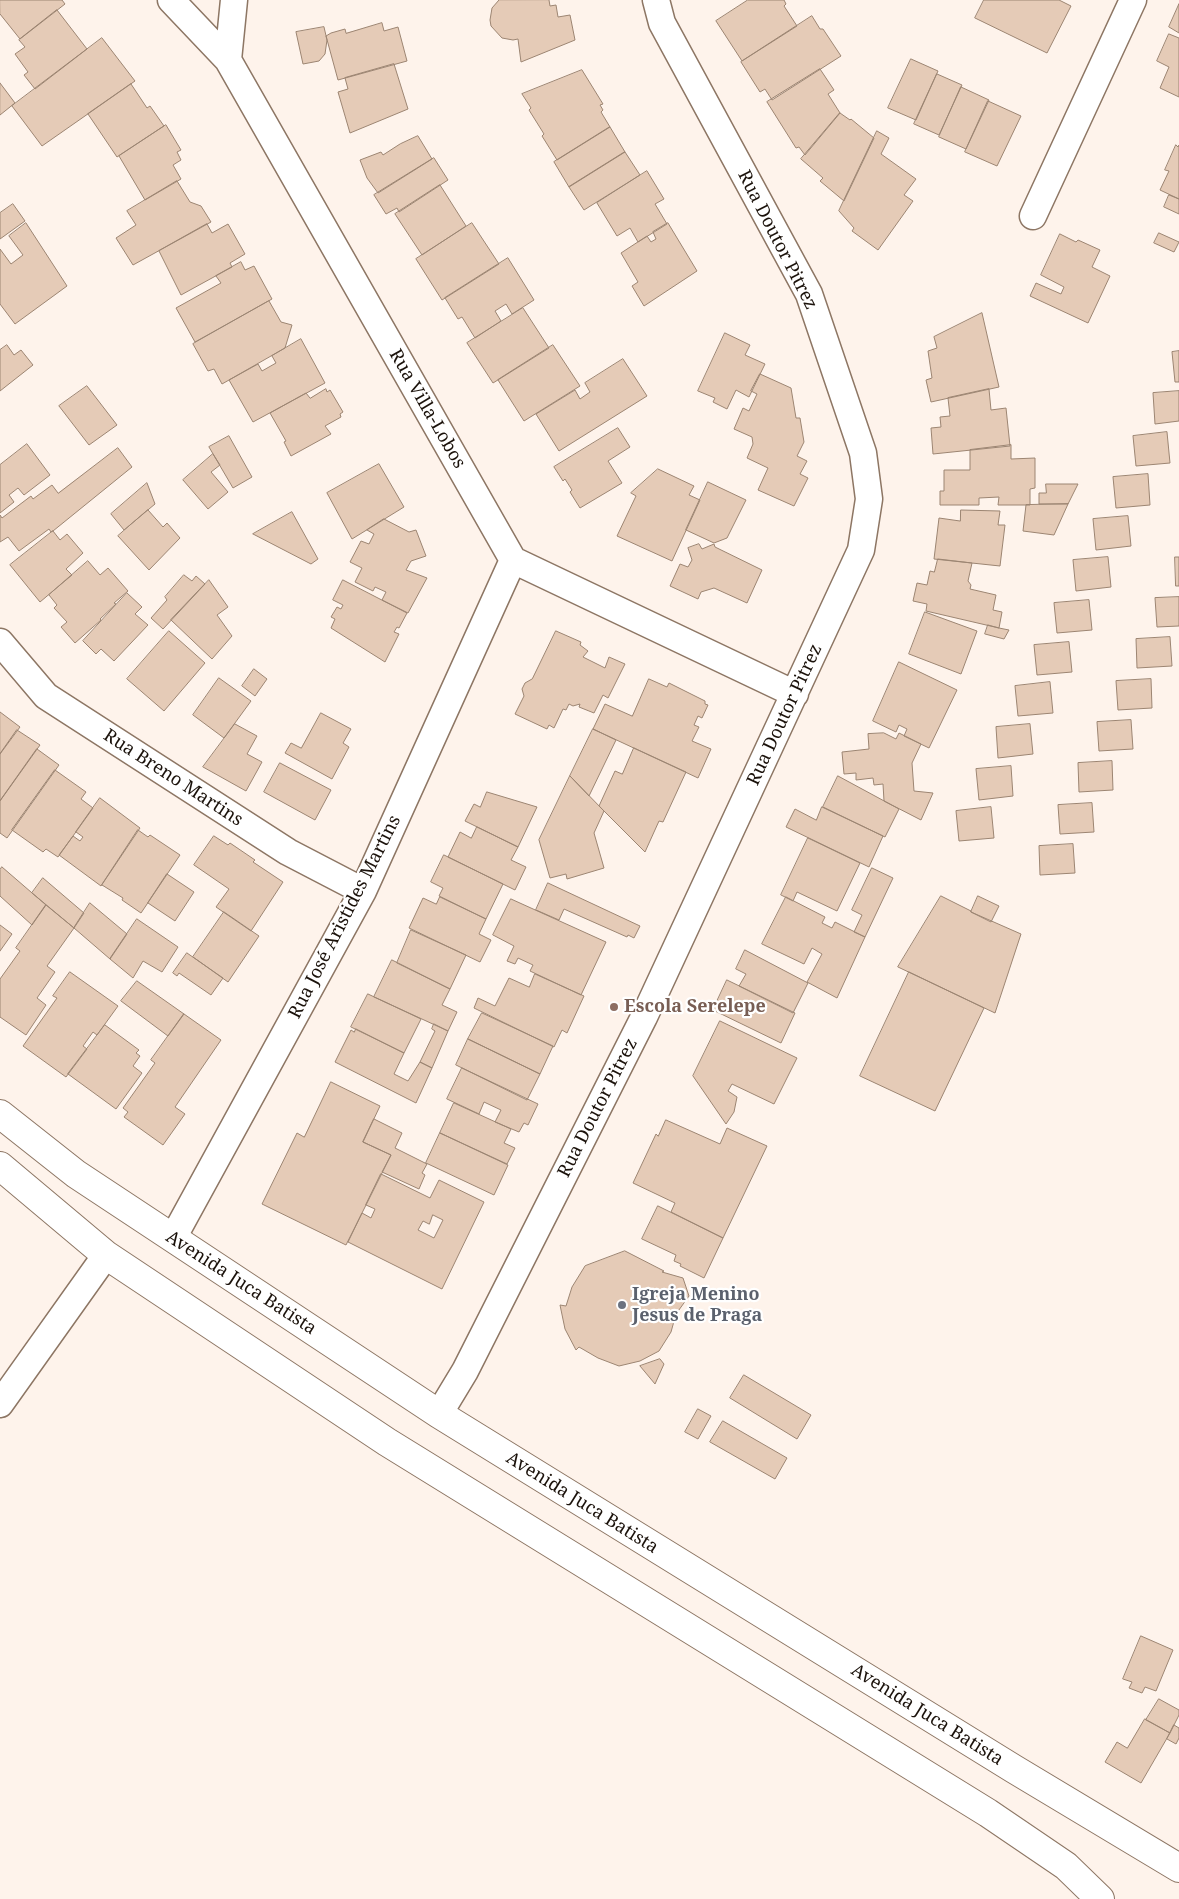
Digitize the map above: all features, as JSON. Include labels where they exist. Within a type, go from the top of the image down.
[{"type":"main road","name":"Avenida Juca Batista","points":[[0,1114],[76,1174],[440,1414],[948,1728],[1179,1868]]},
{"type":"main road","points":[[0,1166],[106,1255],[387,1442],[988,1813],[1066,1866],[1100,1899]]},
{"type":"street","name":"Rua Villa-Lobos","points":[[171,0],[228,60],[513,560]]},
{"type":"street","points":[[228,60],[234,0]]},
{"type":"street","name":"Rua Doutor Pitrez","points":[[440,1414],[465,1371],[644,1017],[860,550],[869,499],[863,453],[809,294],[662,23],[656,0]]},
{"type":"street","points":[[1033,216],[1133,0]]},
{"type":"street","points":[[513,560],[795,694]]},
{"type":"street","name":"Rua José Aristides Martins","points":[[173,1238],[362,891],[513,560]]},
{"type":"street","name":"Rua Breno Martins","points":[[0,642],[46,696],[288,852],[362,891]]},
{"type":"street","points":[[0,1404],[106,1255]]},
{"type":"building","points":[[0,0],[62,0],[65,4],[20,39],[0,14]]},
{"type":"building","points":[[499,0],[549,0],[550,6],[556,5],[558,17],[570,15],[575,40],[521,62],[518,39],[502,38],[491,26],[492,8]]},
{"type":"building","points":[[748,0],[784,0],[786,4],[784,6],[797,26],[742,61],[716,21]]},
{"type":"building","points":[[984,0],[1059,0],[1071,6],[1047,53],[975,18]]},
{"type":"building","points":[[1179,4],[1179,33],[1169,27]]},
{"type":"building","points":[[57,10],[87,49],[35,89],[24,75],[28,72],[15,54],[25,47],[19,40]]},
{"type":"building","points":[[812,16],[841,56],[772,100],[765,89],[760,92],[741,62]]},
{"type":"building","points":[[382,23],[384,31],[398,27],[407,61],[338,80],[326,36],[345,29],[346,33]]},
{"type":"building","points":[[324,27],[327,40],[325,54],[319,61],[303,64],[296,32]]},
{"type":"building","points":[[1169,34],[1179,38],[1179,97],[1160,88],[1169,67],[1157,61]]},
{"type":"building","points":[[102,38],[135,81],[42,146],[12,106]]},
{"type":"building","points":[[911,59],[938,71],[916,120],[888,108]]},
{"type":"building","points":[[394,64],[408,109],[350,133],[338,92],[348,89],[345,78]]},
{"type":"building","points":[[820,69],[834,90],[828,94],[840,113],[805,155],[799,147],[796,148],[767,102]]},
{"type":"building","points":[[582,70],[603,104],[600,105],[603,110],[601,112],[610,127],[557,160],[542,136],[544,134],[529,110],[531,108],[522,94]]},
{"type":"building","points":[[937,74],[962,85],[939,135],[914,124]]},
{"type":"building","points":[[0,83],[15,103],[0,115]]},
{"type":"building","points":[[131,84],[147,108],[150,106],[164,126],[117,157],[88,114]]},
{"type":"building","points":[[961,87],[989,100],[966,149],[939,137]]},
{"type":"building","points":[[988,101],[1021,116],[997,166],[965,152]]},
{"type":"building","points":[[840,113],[851,119],[874,138],[844,201],[820,181],[823,178],[801,159]]},
{"type":"building","points":[[166,125],[181,150],[177,152],[181,160],[173,165],[181,179],[145,200],[119,156]]},
{"type":"building","points":[[610,127],[625,152],[569,187],[554,162]]},
{"type":"building","points":[[877,131],[889,138],[881,154],[916,179],[904,195],[913,201],[878,250],[852,231],[854,228],[839,211]]},
{"type":"building","points":[[418,136],[432,159],[378,193],[367,178],[360,160],[381,152],[383,155],[400,144]]},
{"type":"building","points":[[1176,145],[1178,147],[1179,145],[1179,199],[1160,190],[1169,171],[1165,170]]},
{"type":"building","points":[[625,152],[640,175],[584,210],[569,187]]},
{"type":"building","points":[[434,158],[448,180],[399,212],[397,208],[386,214],[374,195]]},
{"type":"building","points":[[647,171],[664,199],[655,204],[667,224],[638,242],[630,228],[617,236],[597,203]]},
{"type":"building","points":[[177,181],[190,202],[201,206],[211,222],[133,265],[116,238],[136,225],[127,211]]},
{"type":"building","points":[[440,185],[466,226],[422,255],[395,214]]},
{"type":"building","points":[[1169,195],[1179,199],[1179,214],[1164,207]]},
{"type":"building","points":[[13,204],[25,221],[0,239],[0,213]]},
{"type":"building","points":[[26,223],[67,286],[15,324],[0,304],[0,249],[11,264],[23,255],[9,236]]},
{"type":"building","points":[[472,223],[499,264],[442,300],[416,259]]},
{"type":"building","points":[[668,223],[697,271],[644,306],[632,286],[638,282],[621,253],[647,236],[651,242],[656,239],[653,232]]},
{"type":"building","points":[[207,224],[212,233],[228,224],[245,254],[230,263],[232,267],[181,295],[159,251]]},
{"type":"building","points":[[1159,233],[1179,242],[1174,252],[1154,243]]},
{"type":"building","points":[[1060,234],[1100,250],[1092,267],[1110,276],[1088,323],[1030,296],[1036,283],[1061,294],[1064,287],[1041,275]]},
{"type":"building","points":[[508,258],[534,300],[512,314],[506,304],[495,311],[501,321],[475,338],[462,317],[458,319],[445,298]]},
{"type":"building","points":[[241,262],[245,270],[254,266],[272,299],[195,342],[176,308],[221,283],[216,276]]},
{"type":"building","points":[[269,301],[281,322],[292,325],[285,348],[222,384],[214,369],[208,371],[193,344]]},
{"type":"building","points":[[523,308],[549,348],[493,383],[467,343]]},
{"type":"building","points":[[982,313],[999,387],[931,402],[926,380],[932,378],[928,351],[937,348],[934,337]]},
{"type":"building","points":[[725,333],[750,345],[745,355],[765,364],[749,397],[736,390],[727,409],[713,402],[715,398],[698,391]]},
{"type":"building","points":[[301,339],[325,383],[253,422],[229,380],[258,364],[262,371],[276,363],[272,356]]},
{"type":"building","points":[[7,345],[14,355],[21,350],[33,365],[0,391],[0,350]]},
{"type":"building","points":[[553,345],[580,386],[524,421],[498,380]]},
{"type":"building","points":[[1179,351],[1179,382],[1175,382],[1172,352]]},
{"type":"building","points":[[623,359],[647,396],[559,451],[536,414],[575,390],[580,399],[590,392],[585,383]]},
{"type":"building","points":[[760,374],[791,388],[796,418],[800,418],[804,442],[797,456],[807,461],[800,474],[808,478],[794,506],[758,490],[768,468],[747,458],[753,444],[752,437],[734,429],[743,408],[749,411],[757,394],[751,391]]},
{"type":"building","points":[[87,386],[117,425],[89,445],[59,406]]},
{"type":"building","points":[[326,389],[327,392],[330,390],[343,412],[340,414],[341,417],[325,426],[331,434],[291,456],[284,442],[286,441],[270,413],[306,393],[310,398]]},
{"type":"building","points":[[989,389],[991,410],[1006,408],[1010,446],[933,454],[931,428],[941,427],[940,417],[950,416],[948,398]]},
{"type":"building","points":[[1179,391],[1179,421],[1155,424],[1153,393]]},
{"type":"building","points":[[618,428],[630,447],[608,461],[622,483],[580,508],[570,492],[572,490],[565,479],[563,481],[554,467]]},
{"type":"building","points":[[1167,432],[1170,463],[1136,466],[1133,436]]},
{"type":"building","points":[[229,436],[252,477],[233,488],[209,447]]},
{"type":"building","points":[[27,444],[50,475],[24,495],[18,488],[9,495],[14,502],[0,513],[0,465]]},
{"type":"building","points":[[1011,445],[1011,459],[1035,458],[1035,488],[1030,489],[1030,505],[998,505],[999,497],[979,498],[979,505],[940,505],[940,491],[944,491],[944,470],[970,470],[970,450]]},
{"type":"building","points":[[118,448],[132,467],[53,531],[51,532],[49,529],[19,551],[8,537],[0,542],[0,515],[2,518],[31,496],[33,499],[52,485],[58,493]]},
{"type":"building","points":[[213,454],[220,465],[211,472],[228,492],[208,509],[183,480]]},
{"type":"building","points":[[379,464],[404,507],[352,539],[327,493]]},
{"type":"building","points":[[658,469],[694,486],[689,495],[700,500],[672,561],[617,536],[636,496],[631,493]]},
{"type":"building","points":[[1148,474],[1150,505],[1116,508],[1113,477]]},
{"type":"building","points":[[708,482],[746,500],[727,538],[714,543],[686,530]]},
{"type":"building","points":[[147,483],[155,504],[124,530],[111,514]]},
{"type":"building","points":[[1046,484],[1078,484],[1068,504],[1039,504],[1039,493],[1046,493]]},
{"type":"building","points":[[1068,504],[1054,535],[1023,531],[1026,505]]},
{"type":"building","points":[[148,510],[163,527],[167,523],[180,538],[149,570],[118,536]]},
{"type":"building","points":[[961,510],[1000,511],[998,525],[1005,525],[1000,566],[934,559],[939,518],[960,521]]},
{"type":"building","points":[[292,512],[318,559],[311,564],[253,534]]},
{"type":"building","points":[[1128,516],[1131,546],[1096,550],[1093,519]]},
{"type":"building","points":[[384,519],[409,532],[416,530],[426,556],[411,561],[406,570],[427,578],[408,613],[382,600],[386,592],[375,587],[373,591],[355,582],[362,568],[350,562],[361,541],[369,544],[374,534],[367,530]]},
{"type":"building","points":[[53,531],[60,540],[67,534],[83,553],[66,569],[72,575],[40,602],[10,565]]},
{"type":"building","points":[[699,544],[702,549],[714,544],[715,547],[762,570],[747,603],[714,588],[701,592],[698,599],[670,586],[680,564],[688,567],[692,560],[688,548]]},
{"type":"building","points":[[1108,557],[1111,587],[1076,591],[1073,560]]},
{"type":"building","points":[[1175,557],[1179,557],[1179,586],[1176,586]]},
{"type":"building","points":[[938,559],[972,563],[968,581],[971,585],[970,589],[996,595],[993,610],[1002,612],[999,628],[926,611],[927,604],[913,601],[917,583],[927,585],[930,571],[934,572]]},
{"type":"building","points":[[88,561],[100,575],[108,568],[128,591],[114,603],[116,604],[101,620],[75,643],[61,627],[67,622],[54,608],[57,605],[49,595]]},
{"type":"building","points":[[184,575],[192,581],[196,576],[205,584],[163,629],[151,618],[167,600],[165,597]]},
{"type":"building","points":[[209,580],[228,607],[217,615],[232,636],[212,659],[171,620]]},
{"type":"building","points":[[343,580],[407,613],[399,628],[397,627],[394,632],[399,634],[385,662],[331,628],[335,619],[331,617],[337,607],[341,609],[343,605],[333,600]]},
{"type":"building","points":[[127,593],[142,607],[135,614],[148,625],[114,661],[101,649],[96,654],[83,641]]},
{"type":"building","points":[[1179,597],[1179,626],[1157,627],[1155,598]]},
{"type":"building","points":[[1089,600],[1092,630],[1057,633],[1054,603]]},
{"type":"building","points":[[925,612],[977,631],[961,674],[909,654]]},
{"type":"building","points":[[988,625],[1009,630],[1004,639],[985,634]]},
{"type":"building","points":[[169,631],[205,663],[164,711],[127,679]]},
{"type":"building","points":[[556,631],[581,642],[580,645],[588,651],[583,657],[605,668],[609,657],[625,664],[608,698],[603,695],[594,713],[579,707],[580,704],[573,706],[569,704],[566,710],[563,709],[554,728],[549,725],[547,729],[515,714],[524,696],[522,689],[525,683],[532,679]]},
{"type":"building","points":[[1170,637],[1172,666],[1137,668],[1136,639]]},
{"type":"building","points":[[1069,642],[1072,672],[1037,675],[1034,645]]},
{"type":"building","points":[[899,662],[957,690],[929,748],[904,736],[907,729],[899,725],[896,732],[873,721]]},
{"type":"building","points":[[254,669],[267,679],[255,696],[242,686]]},
{"type":"building","points":[[219,678],[251,701],[224,738],[193,715]]},
{"type":"building","points":[[649,679],[667,687],[669,683],[705,701],[705,704],[708,705],[702,718],[698,716],[694,725],[699,727],[692,741],[711,749],[698,778],[593,729],[605,704],[632,716]]},
{"type":"building","points":[[1151,679],[1152,708],[1118,710],[1116,681]]},
{"type":"building","points":[[1050,682],[1053,713],[1018,716],[1015,686]]},
{"type":"building","points":[[0,712],[20,727],[0,754]]},
{"type":"building","points":[[321,713],[351,729],[343,743],[349,747],[332,779],[285,753],[291,743],[301,748]]},
{"type":"building","points":[[1131,720],[1133,749],[1099,751],[1097,722]]},
{"type":"building","points":[[235,724],[257,736],[247,754],[262,762],[246,791],[203,767]]},
{"type":"building","points":[[1030,724],[1033,754],[998,758],[996,727]]},
{"type":"building","points":[[593,729],[616,740],[589,796],[570,776]]},
{"type":"building","points":[[17,730],[40,745],[0,801],[0,754]]},
{"type":"building","points":[[884,733],[896,739],[899,733],[921,744],[912,763],[914,791],[933,793],[921,820],[884,801],[883,784],[874,785],[873,778],[856,780],[856,773],[844,774],[842,752],[869,749],[868,734]]},
{"type":"building","points":[[634,748],[686,772],[663,822],[659,821],[645,852],[599,806],[615,771],[622,774]]},
{"type":"building","points":[[37,749],[59,765],[7,838],[0,833],[0,801]]},
{"type":"building","points":[[1112,761],[1113,790],[1079,792],[1078,763]]},
{"type":"building","points":[[280,763],[331,790],[315,820],[264,792]]},
{"type":"building","points":[[1011,766],[1013,796],[979,800],[976,769]]},
{"type":"building","points":[[55,770],[86,792],[81,799],[93,808],[58,857],[46,849],[43,852],[12,830]]},
{"type":"building","points":[[570,776],[604,811],[594,833],[604,868],[567,879],[566,874],[550,878],[539,840]]},
{"type":"building","points":[[838,776],[899,809],[885,837],[823,807]]},
{"type":"building","points":[[487,792],[537,807],[518,847],[465,821],[474,804],[480,807]]},
{"type":"building","points":[[100,798],[140,828],[101,886],[59,855],[73,836],[80,841],[83,837],[76,832]]},
{"type":"building","points":[[1092,803],[1094,832],[1060,834],[1058,805]]},
{"type":"building","points":[[822,807],[883,836],[869,867],[786,827],[795,809],[816,820]]},
{"type":"building","points":[[991,807],[994,838],[959,841],[956,811]]},
{"type":"building","points":[[477,827],[518,847],[511,860],[526,867],[515,890],[448,857],[460,832],[471,838]]},
{"type":"building","points":[[138,830],[148,837],[150,835],[180,855],[141,913],[122,900],[123,898],[102,885]]},
{"type":"building","points":[[214,836],[228,845],[230,843],[255,860],[253,862],[283,882],[251,931],[216,907],[229,889],[194,865]]},
{"type":"building","points":[[808,838],[860,863],[837,911],[797,892],[793,901],[781,895]]},
{"type":"building","points":[[1073,844],[1075,873],[1040,875],[1039,846]]},
{"type":"building","points":[[444,855],[503,884],[486,919],[439,896],[443,888],[431,882]]},
{"type":"building","points":[[2,867],[46,905],[32,925],[0,896],[0,870]]},
{"type":"building","points":[[872,868],[893,878],[865,937],[854,932],[862,915],[852,910]]},
{"type":"building","points":[[167,874],[194,892],[175,921],[148,903]]},
{"type":"building","points":[[43,878],[84,913],[74,928],[32,893]]},
{"type":"building","points":[[548,883],[640,926],[634,938],[628,935],[627,937],[564,909],[559,920],[536,910]]},
{"type":"building","points":[[941,896],[971,912],[1021,934],[995,1013],[898,967]]},
{"type":"building","points":[[978,896],[999,906],[991,922],[971,912]]},
{"type":"building","points":[[440,897],[486,919],[479,934],[491,940],[480,962],[409,928],[423,898],[436,904]]},
{"type":"building","points":[[786,897],[825,917],[822,923],[832,928],[835,922],[865,937],[837,998],[807,982],[822,954],[812,948],[804,964],[762,944]]},
{"type":"building","points":[[511,899],[606,942],[581,995],[530,971],[533,965],[518,958],[515,964],[507,961],[514,946],[493,935]]},
{"type":"building","points":[[90,903],[127,934],[110,959],[74,928]]},
{"type":"building","points":[[46,905],[74,928],[47,966],[55,972],[37,998],[46,1005],[26,1035],[0,1017],[0,979],[20,951],[16,948]]},
{"type":"building","points":[[224,912],[259,936],[228,982],[193,957]]},
{"type":"building","points":[[137,919],[178,947],[162,972],[143,961],[133,978],[110,959]]},
{"type":"building","points":[[0,925],[12,934],[0,951]]},
{"type":"building","points":[[411,930],[466,955],[450,989],[397,963]]},
{"type":"building","points":[[745,950],[808,983],[793,1013],[739,986],[746,974],[736,969]]},
{"type":"building","points":[[187,953],[223,978],[211,995],[179,973],[177,976],[173,973]]},
{"type":"building","points":[[392,960],[450,989],[442,1005],[457,1012],[448,1031],[374,997]]},
{"type":"building","points":[[70,972],[118,1006],[97,1035],[93,1032],[83,1046],[87,1049],[66,1077],[23,1046],[57,998],[53,996]]},
{"type":"building","points":[[909,972],[984,1008],[935,1111],[860,1076]]},
{"type":"building","points":[[535,974],[584,996],[567,1033],[562,1030],[554,1047],[474,1008],[478,998],[495,1006],[509,978],[529,987]]},
{"type":"building","points":[[727,980],[795,1013],[781,1043],[713,1010]]},
{"type":"building","points":[[137,981],[184,1014],[168,1036],[121,1001]]},
{"type":"building","points":[[368,994],[421,1019],[404,1053],[351,1027]]},
{"type":"building","points":[[482,1013],[553,1046],[540,1074],[468,1039]]},
{"type":"building","points":[[184,1014],[221,1040],[175,1107],[185,1114],[163,1145],[124,1117],[128,1112],[123,1108],[155,1063],[151,1060]]},
{"type":"building","points":[[720,1021],[797,1058],[774,1104],[732,1084],[728,1091],[737,1097],[734,1112],[726,1124],[693,1076]]},
{"type":"building","points":[[434,1024],[448,1031],[432,1068],[420,1062],[435,1031],[432,1029]]},
{"type":"building","points":[[105,1025],[139,1050],[136,1053],[140,1056],[133,1066],[142,1073],[116,1109],[68,1074]]},
{"type":"building","points":[[356,1029],[404,1053],[394,1074],[408,1081],[420,1062],[432,1068],[416,1103],[335,1062],[351,1030],[354,1032]]},
{"type":"building","points":[[468,1039],[540,1074],[527,1100],[456,1065]]},
{"type":"building","points":[[462,1068],[538,1104],[528,1125],[524,1123],[519,1132],[495,1122],[501,1110],[484,1102],[479,1114],[447,1099]]},
{"type":"building","points":[[331,1082],[380,1106],[363,1142],[391,1155],[346,1245],[262,1204],[297,1133],[304,1137]]},
{"type":"building","points":[[454,1103],[511,1129],[504,1143],[515,1148],[507,1164],[440,1133]]},
{"type":"building","points":[[374,1119],[402,1133],[395,1148],[427,1164],[422,1173],[425,1175],[419,1189],[382,1172],[391,1155],[363,1142]]},
{"type":"building","points":[[666,1120],[720,1144],[727,1128],[767,1146],[723,1238],[671,1212],[675,1203],[633,1183],[656,1134],[658,1136]]},
{"type":"building","points":[[440,1133],[508,1165],[494,1195],[426,1163]]},
{"type":"building","points":[[381,1174],[430,1198],[439,1180],[484,1202],[442,1289],[348,1242],[362,1213],[371,1218],[375,1209],[366,1205]],"holes":[[[433,1215],[443,1220],[434,1238],[418,1230],[423,1221],[429,1224]]]},
{"type":"building","points":[[658,1206],[723,1238],[704,1278],[680,1266],[681,1264],[674,1261],[676,1255],[642,1239]]},
{"type":"building","points":[[625,1251],[664,1271],[662,1272],[683,1278],[689,1296],[676,1314],[671,1332],[659,1351],[640,1361],[619,1366],[598,1358],[579,1347],[576,1350],[565,1329],[560,1305],[566,1306],[572,1287],[585,1266]]},
{"type":"building","points":[[660,1359],[664,1364],[655,1384],[640,1366]]},
{"type":"building","points":[[744,1375],[811,1415],[797,1439],[730,1398]]},
{"type":"building","points":[[698,1409],[711,1416],[698,1439],[685,1432]]},
{"type":"building","points":[[723,1421],[787,1458],[775,1479],[710,1442]]},
{"type":"building","points":[[1141,1636],[1173,1650],[1156,1691],[1145,1687],[1142,1693],[1129,1688],[1132,1682],[1123,1679]]},
{"type":"building","points":[[1159,1699],[1179,1710],[1179,1715],[1170,1733],[1146,1720]]},
{"type":"building","points":[[1145,1719],[1170,1733],[1141,1783],[1105,1762],[1117,1742],[1127,1748]]},
{"type":"building","points":[[1174,1725],[1179,1728],[1179,1738],[1176,1744],[1167,1739]]},
{"type":"place","name":"Escola Serelepe","points":[[614,1007]]},
{"type":"place","name":"Igreja Menino Jesus de Praga","points":[[622,1305]]}]
